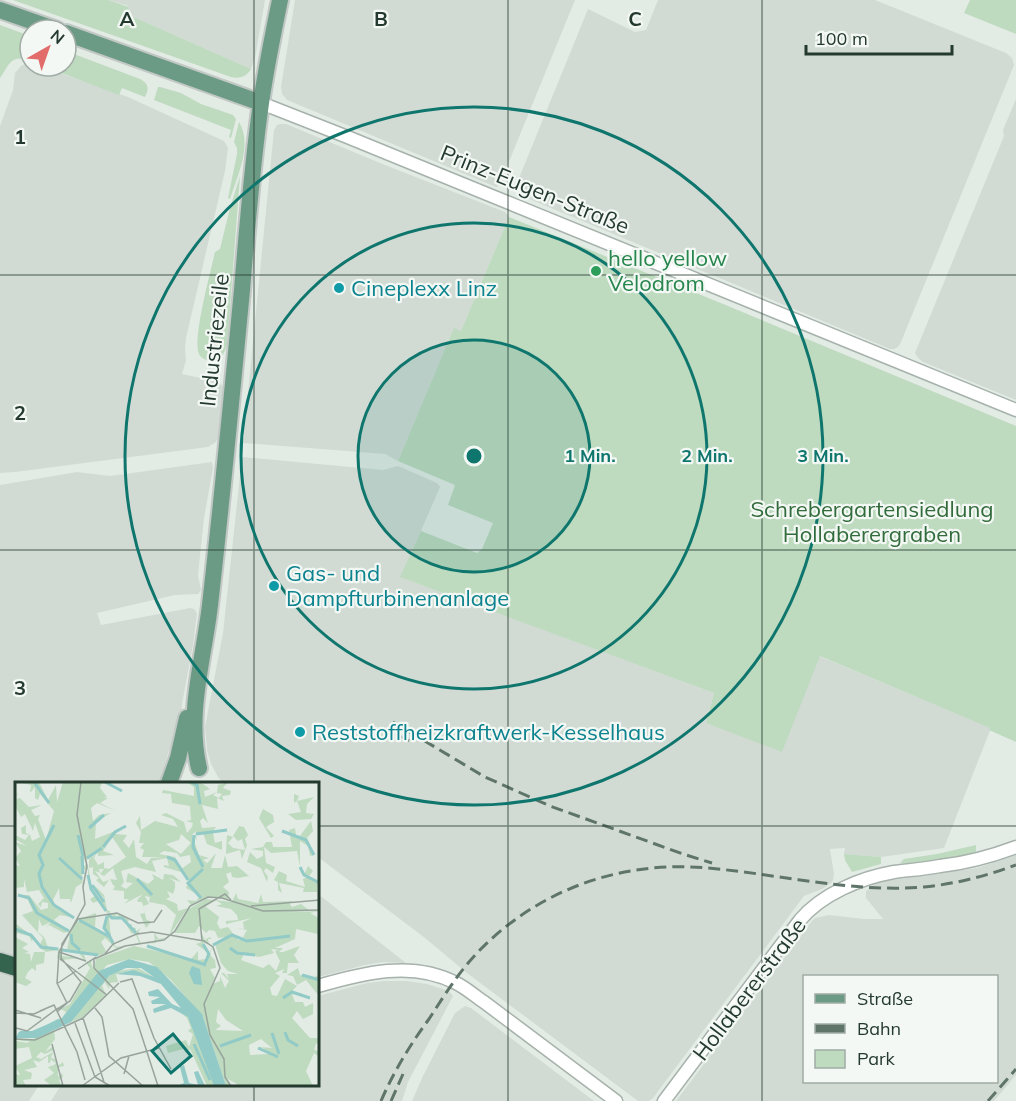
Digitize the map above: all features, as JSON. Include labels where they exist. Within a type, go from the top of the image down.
[{"type":"highway","points":[[0,962],[15,967]]},
{"type":"main road","name":"Industriezeile","points":[[201,776],[194,739],[198,686],[210,607],[261,103],[280,0]]},
{"type":"main road","points":[[0,10],[24,18]]},
{"type":"main road","name":"Prinz-Eugen-Straße","points":[[78,37],[261,103]]},
{"type":"main road","name":"Industriezeile","points":[[172,778],[181,750],[189,711],[198,686]]},
{"type":"main road","points":[[172,778],[179,765],[185,763],[194,764],[201,776]]},
{"type":"street","name":"Prinz-Eugen-Straße","points":[[261,103],[1016,410]]},
{"type":"street","name":"Hollabererstraße","points":[[664,1100],[800,920],[823,900],[874,877],[893,872],[960,863],[1016,847]]},
{"type":"street","points":[[320,985],[360,974],[393,970],[423,973],[454,982],[614,1100]]},
{"type":"shaded area","points":[[108,0],[265,0],[251,69],[127,14],[129,6]]},
{"type":"shaded area","points":[[295,0],[575,0],[499,186],[496,187],[287,100],[282,94],[281,87]]},
{"type":"shaded area","points":[[658,0],[875,0],[1006,53],[1012,58],[1014,65],[898,347],[890,349],[518,193],[517,183],[588,9],[635,32],[646,30]]},
{"type":"shaded area","points":[[18,70],[18,78],[74,78],[128,97],[224,141],[228,148],[225,171],[186,338],[186,360],[182,374],[219,382],[223,387],[218,437],[216,442],[208,447],[0,473],[0,126],[13,90],[15,73]]},
{"type":"shaded area","points":[[1016,99],[1016,400],[923,362],[915,353],[1004,136],[1003,130]]},
{"type":"shaded area","name":"Cineplexx Linz","points":[[280,124],[286,124],[505,212],[509,217],[461,331],[454,329],[398,461],[385,454],[243,443],[274,130]]},
{"type":"shaded area","points":[[242,457],[383,470],[398,466],[437,483],[440,487],[401,577],[714,693],[706,723],[782,751],[819,656],[991,728],[944,848],[881,857],[844,854],[845,848],[830,849],[834,874],[831,883],[804,896],[653,1098],[649,1101],[638,1101],[467,973],[425,938],[320,859],[320,782],[222,782],[211,764],[205,727],[223,633]]},
{"type":"shaded area","points":[[212,462],[198,575],[201,590],[198,594],[175,595],[97,613],[101,625],[194,609],[197,613],[181,719],[160,782],[15,782],[15,958],[0,953],[0,485],[77,472],[110,476]]},
{"type":"shaded area","points":[[1016,855],[1016,1075],[994,1101],[676,1101],[812,921],[815,918],[829,915],[883,919],[866,898],[866,892],[871,886],[886,881],[977,868]]},
{"type":"shaded area","points":[[320,896],[406,963],[383,962],[320,976]]},
{"type":"shaded area","points":[[0,971],[15,977],[15,1086],[38,1086],[29,1101],[0,1101]]},
{"type":"shaded area","points":[[407,981],[427,984],[449,991],[453,996],[408,1082],[402,1101],[51,1101],[60,1086],[320,1086],[320,995],[367,983]]},
{"type":"shaded area","points":[[465,1006],[471,1008],[594,1101],[412,1101],[455,1013]]},
{"type":"green space","points":[[13,0],[108,0],[129,7],[127,14],[251,69],[243,77],[231,77],[78,23],[78,18],[64,18]]},
{"type":"green space","points":[[970,0],[1016,0],[1016,34],[964,13]]},
{"type":"green space","points":[[0,25],[18,32],[18,58],[8,65],[0,78]]},
{"type":"green space","points":[[78,56],[140,79],[147,86],[145,97],[122,88],[119,95],[74,78],[78,78]]},
{"type":"green space","points":[[158,87],[181,93],[201,104],[233,115],[236,119],[231,138],[229,137],[231,130],[154,100]]},
{"type":"green space","points":[[239,122],[243,131],[244,150],[240,171],[230,199],[228,198],[237,154],[234,142]]},
{"type":"green space","points":[[240,176],[227,346],[219,358],[208,360],[199,354],[200,320],[215,252],[220,249]]},
{"type":"green space","name":"Schrebergartensiedlung Hollaberergraben","points":[[509,217],[1016,426],[1016,742],[989,730],[990,728],[820,656],[782,752],[706,723],[714,693],[400,577],[421,531],[477,553],[482,549],[493,523],[448,505],[455,485],[398,461],[454,328],[461,331]]},
{"type":"green space","points":[[976,845],[976,852],[948,859],[900,863],[904,859]]},
{"type":"green space","points":[[844,854],[881,857],[881,864],[852,872]]},
{"type":"railway","points":[[393,722],[485,777],[550,806],[712,863]]},
{"type":"railway","points":[[382,728],[414,743]]},
{"type":"railway","points":[[381,1101],[409,1048],[477,953],[526,912],[553,896],[582,884],[643,869],[675,867],[707,868],[842,885],[924,887],[970,879],[1016,865]]},
{"type":"railway","points":[[988,1101],[1016,1069]]},
{"type":"railway","points":[[391,1101],[403,1074]]},
{"type":"place","name":"hello yellow Velodrom","points":[[596,271]]},
{"type":"place","name":"Cineplexx Linz","points":[[339,288]]},
{"type":"place","name":"Gas- und Dampfturbinenanlage","points":[[274,586]]},
{"type":"place","name":"Reststoffheizkraftwerk-Kesselhaus","points":[[300,732]]}]
